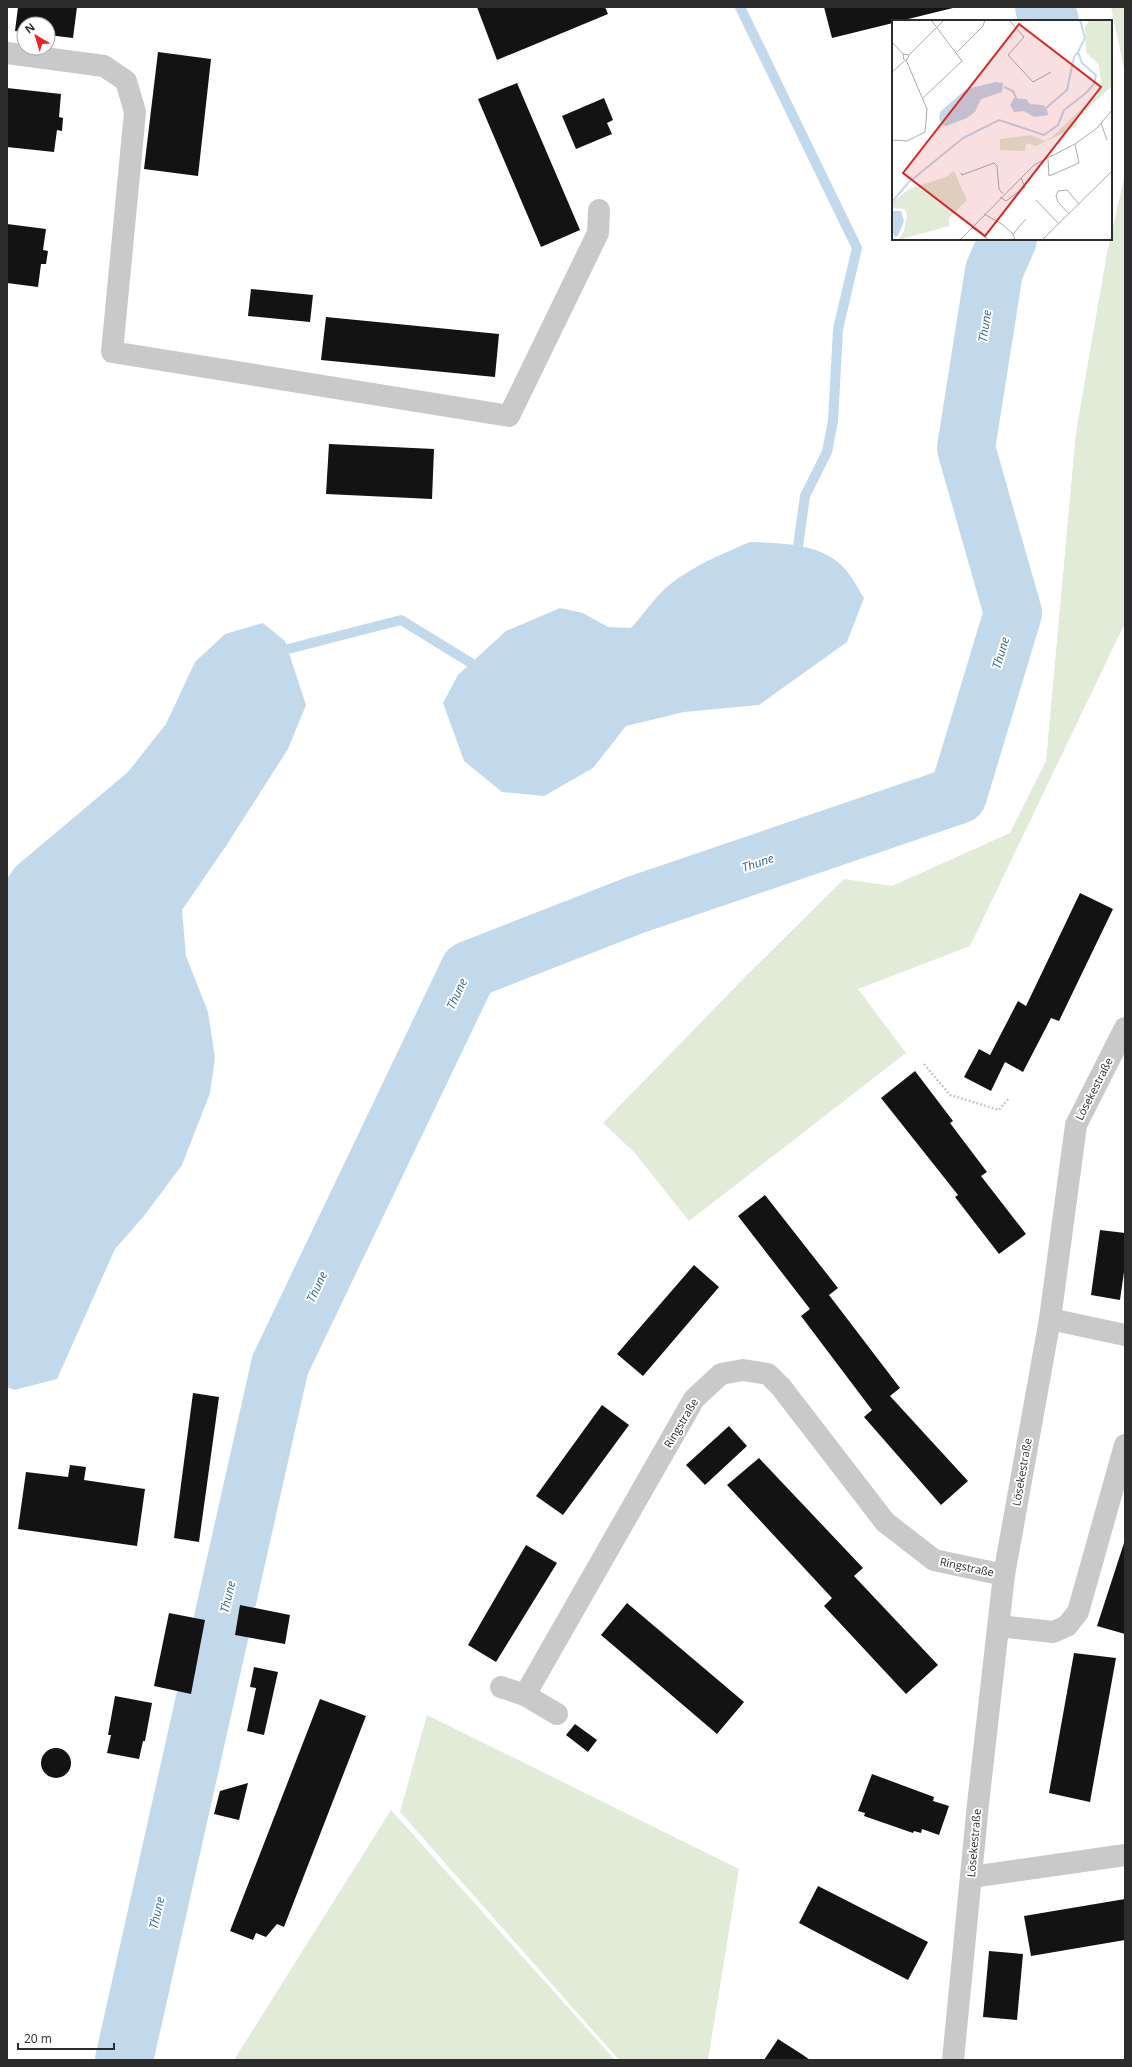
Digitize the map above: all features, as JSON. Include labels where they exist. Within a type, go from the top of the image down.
[{"type":"street","points":[[7,53],[104,66],[126,82],[134,112],[112,352],[509,416],[598,233],[599,210]]},
{"type":"street","name":"Lösekestraße","points":[[953,2060],[971,1877],[1004,1575],[1050,1319],[1076,1125],[1125,1028]]},
{"type":"street","points":[[1050,1319],[1125,1335]]},
{"type":"street","name":"Ringstraße","points":[[525,1695],[694,1399],[721,1374],[743,1370],[768,1374],[781,1387],[885,1522],[934,1560],[1004,1575]]},
{"type":"street","points":[[998,1626],[1052,1632],[1067,1626],[1078,1612],[1125,1446]]},
{"type":"street","points":[[502,1687],[525,1695],[557,1714]]},
{"type":"street","points":[[971,1877],[1125,1855]]},
{"type":"path","points":[[924,1064],[950,1095],[998,1110],[1010,1098]]},
{"type":"green space","points":[[1111,7],[1125,7],[1125,73]]},
{"type":"green space","points":[[1125,174],[1125,623],[970,946],[858,989],[906,1053],[689,1221],[634,1152],[603,1123],[746,976],[844,879],[892,886],[1010,833],[1046,761],[1076,432],[1107,253],[1110,240],[1112,240],[1112,231]]},
{"type":"green space","points":[[427,1715],[739,1869],[708,2060],[619,2060],[400,1812]]},
{"type":"green space","points":[[391,1810],[615,2060],[234,2060]]},
{"type":"water","points":[[750,542],[797,545],[819,551],[830,556],[843,566],[853,579],[864,598],[847,642],[759,705],[684,712],[626,726],[593,768],[544,796],[502,792],[464,761],[443,703],[458,675],[506,631],[560,608],[583,613],[608,627],[631,628],[658,596],[677,579],[708,561]]},
{"type":"water","points":[[263,623],[285,641],[306,705],[288,749],[226,846],[182,910],[186,956],[208,1012],[215,1058],[210,1093],[182,1165],[144,1216],[115,1249],[57,1379],[14,1390],[7,1387],[7,879],[15,867],[128,772],[166,724],[195,662],[225,634]]},
{"type":"building","points":[[18,7],[77,7],[73,38],[56,36],[56,16],[17,16]]},
{"type":"building","points":[[477,7],[605,7],[608,14],[497,60]]},
{"type":"building","points":[[824,7],[953,7],[904,20],[892,20],[892,23],[832,38]]},
{"type":"building","points":[[158,52],[211,59],[198,176],[144,169]]},
{"type":"building","points":[[517,83],[580,230],[541,247],[478,99]]},
{"type":"building","points":[[7,88],[61,94],[59,117],[63,118],[62,131],[57,130],[54,152],[7,147]]},
{"type":"building","points":[[604,98],[613,120],[607,123],[612,134],[576,149],[562,116]]},
{"type":"building","points":[[7,224],[46,229],[43,250],[48,251],[46,264],[41,264],[38,287],[7,283]]},
{"type":"building","points":[[251,289],[313,295],[310,322],[248,316]]},
{"type":"building","points":[[326,317],[499,334],[495,377],[321,360]]},
{"type":"building","points":[[329,444],[434,449],[432,499],[326,494]]},
{"type":"building","points":[[1080,893],[1113,909],[1059,1021],[1051,1018],[1023,1072],[1005,1062],[991,1091],[964,1077],[979,1049],[990,1055],[1018,1001],[1026,1006]]},
{"type":"building","points":[[915,1071],[953,1121],[950,1123],[987,1172],[981,1176],[1026,1234],[999,1254],[955,1197],[958,1195],[881,1098]]},
{"type":"building","points":[[765,1195],[838,1288],[829,1295],[900,1388],[890,1396],[968,1481],[941,1505],[864,1417],[872,1410],[801,1316],[810,1309],[738,1216]]},
{"type":"building","points":[[1100,1230],[1125,1233],[1125,1265],[1120,1300],[1091,1295]]},
{"type":"building","points":[[694,1265],[719,1287],[643,1376],[617,1354]]},
{"type":"building","points":[[193,1393],[219,1397],[199,1542],[174,1538]]},
{"type":"building","points":[[602,1405],[629,1425],[563,1515],[536,1496]]},
{"type":"building","points":[[729,1426],[747,1446],[705,1485],[686,1465]]},
{"type":"building","points":[[759,1458],[863,1568],[854,1576],[938,1665],[906,1694],[824,1606],[832,1598],[727,1485]]},
{"type":"building","points":[[70,1465],[86,1467],[84,1480],[145,1489],[137,1546],[18,1529],[26,1472],[68,1477]]},
{"type":"building","points":[[1125,1540],[1125,1634],[1097,1626]]},
{"type":"building","points":[[526,1545],[557,1563],[496,1662],[468,1645]]},
{"type":"building","points":[[627,1603],[744,1702],[717,1734],[601,1635]]},
{"type":"building","points":[[240,1605],[290,1615],[285,1644],[235,1635]]},
{"type":"building","points":[[169,1613],[205,1620],[191,1694],[154,1686]]},
{"type":"building","points":[[1074,1653],[1116,1658],[1090,1802],[1049,1793]]},
{"type":"building","points":[[254,1667],[278,1672],[264,1735],[247,1731],[256,1688],[250,1687]]},
{"type":"building","points":[[115,1696],[152,1703],[145,1741],[143,1741],[139,1759],[107,1753],[111,1735],[108,1735]]},
{"type":"building","points":[[320,1699],[366,1716],[284,1927],[277,1924],[266,1937],[256,1933],[253,1940],[230,1931]]},
{"type":"building","points":[[575,1724],[597,1740],[588,1752],[566,1735]]},
{"type":"building","points":[[56,1748],[67,1752],[71,1763],[67,1774],[56,1778],[45,1774],[41,1763],[45,1752]]},
{"type":"building","points":[[872,1774],[934,1797],[933,1801],[949,1806],[939,1835],[922,1829],[921,1833],[914,1831],[913,1833],[864,1816],[865,1813],[858,1811]]},
{"type":"building","points":[[248,1783],[239,1820],[214,1814],[220,1791]]},
{"type":"building","points":[[818,1886],[928,1942],[908,1980],[799,1923]]},
{"type":"building","points":[[1125,1899],[1125,1940],[1031,1956],[1024,1916]]},
{"type":"building","points":[[989,1951],[1023,1954],[1017,2020],[983,2017]]},
{"type":"building","points":[[778,2039],[803,2055],[810,2060],[764,2060]]},
{"type":"waterway","points":[[740,7],[857,248],[838,329],[833,421],[827,452],[805,496],[798,546]]},
{"type":"waterway","name":"Thune","points":[[1044,7],[1050,20]]},
{"type":"waterway","name":"Thune","points":[[124,2060],[280,1365],[469,970],[635,905],[958,795],[1013,613],[966,448],[994,271],[1008,240]]},
{"type":"waterway","points":[[288,649],[401,620],[471,663]]}]
